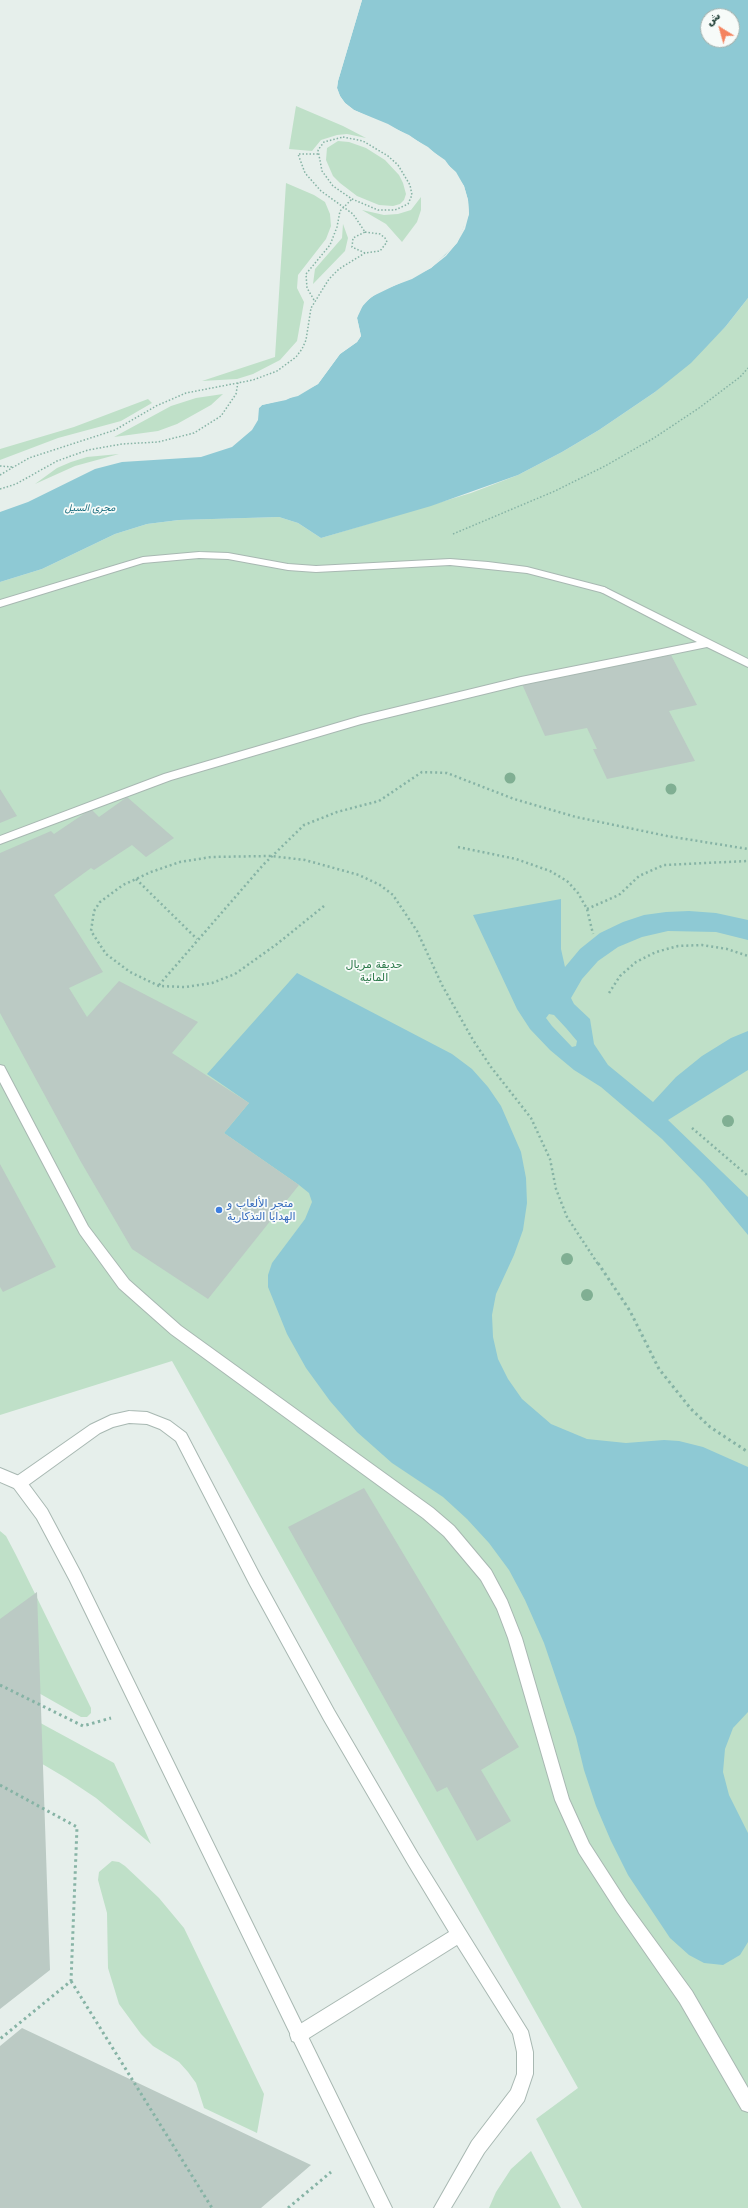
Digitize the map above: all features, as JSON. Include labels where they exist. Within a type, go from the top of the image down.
[{"type":"street","points":[[0,604],[143,560],[200,554],[228,556],[288,568],[316,569],[450,562],[527,570],[604,590],[748,663]]},
{"type":"street","points":[[0,840],[168,777],[368,718],[521,681],[708,643]]},
{"type":"street","points":[[0,1070],[84,1230],[124,1284],[149,1308],[176,1330],[428,1513],[449,1531],[486,1575],[502,1605],[515,1638],[562,1800],[584,1848],[622,1907],[686,1997],[748,2104]]},
{"type":"street","points":[[18,1483],[95,1429],[111,1421],[129,1417],[147,1418],[165,1425],[180,1437],[328,1715],[413,1859],[520,2031],[525,2052],[524,2074],[518,2095],[478,2147],[442,2208]]},
{"type":"street","points":[[0,1476],[18,1483],[45,1520],[140,1710],[298,2035],[357,2150],[384,2208]]},
{"type":"street","points":[[298,2035],[460,1934]]},
{"type":"path","points":[[343,137],[363,141],[382,152],[398,165],[405,174],[412,195],[408,204],[402,208],[386,211],[370,207],[352,199],[327,178],[322,170],[318,154],[320,146],[330,140],[343,137]]},
{"type":"path","points":[[318,154],[298,154],[300,163],[312,182],[352,214],[365,232]]},
{"type":"path","points":[[314,300],[307,288],[306,274],[330,244],[337,227],[340,212],[343,206],[352,199]]},
{"type":"path","points":[[365,232],[380,234],[385,238],[387,242],[380,251],[365,253],[357,251],[351,242],[358,234],[365,232]]},
{"type":"path","points":[[0,475],[46,452],[114,430],[156,406],[186,393],[266,376],[287,364],[296,357],[306,340],[309,316],[314,300],[329,279],[339,269],[365,253]]},
{"type":"path","points":[[452,534],[555,491],[605,466],[654,438],[699,408],[740,377],[748,368]]},
{"type":"path","points":[[0,489],[16,484],[57,461],[88,450],[116,445],[158,442],[194,433],[221,416],[230,405],[236,394],[238,382]]},
{"type":"path","points":[[0,466],[14,467]]},
{"type":"path","points":[[159,986],[197,939],[271,856],[304,826],[337,812],[366,806],[390,794],[411,778],[422,772],[436,771],[447,773],[514,799],[562,813],[667,836],[748,849]]},
{"type":"path","points":[[458,847],[516,859],[550,871],[567,881],[578,893],[587,909],[593,934]]},
{"type":"path","points":[[324,906],[288,936],[235,974],[212,984],[197,986],[159,986],[143,980],[117,964],[97,943],[91,931],[94,911],[100,902],[118,888],[136,879],[180,862],[211,857],[271,856],[305,860],[339,869],[380,885],[393,895],[417,931],[442,985],[473,1040],[531,1118],[550,1159],[556,1189],[567,1217],[630,1311],[659,1369],[691,1409],[710,1426],[748,1452]]},
{"type":"path","points":[[587,909],[619,895],[639,876],[664,865],[748,861]]},
{"type":"path","points":[[136,879],[197,939]]},
{"type":"path","points":[[608,993],[620,976],[636,962],[656,952],[678,946],[702,945],[727,949],[748,956]]},
{"type":"path","points":[[692,1128],[748,1176]]},
{"type":"path","points":[[0,1685],[83,1726],[140,1710]]},
{"type":"path","points":[[0,1785],[77,1827],[71,1981],[212,2208]]},
{"type":"path","points":[[0,2039],[71,1981]]},
{"type":"path","points":[[288,2208],[357,2150]]},
{"type":"green space","points":[[296,106],[343,126],[366,138],[347,134],[337,135],[321,140],[312,151],[289,149]]},
{"type":"green space","points":[[338,141],[349,142],[366,148],[385,160],[399,175],[403,183],[406,194],[404,200],[400,204],[393,206],[379,205],[357,196],[340,183],[333,176],[326,160],[327,148]]},
{"type":"green space","points":[[286,183],[314,195],[325,202],[330,214],[331,226],[326,239],[298,275],[297,288],[304,302],[297,341],[280,360],[253,374],[237,379],[202,381],[275,357]]},
{"type":"green space","points":[[421,197],[421,210],[417,222],[402,242],[386,224],[362,210],[384,215],[398,214],[411,210]]},
{"type":"green space","points":[[343,224],[348,238],[345,251],[313,284],[315,269],[342,238]]},
{"type":"green space","name":"حديقة مريال المائية","points":[[748,298],[748,2208],[582,2208],[536,2119],[578,2088],[172,1361],[0,1415],[0,582],[42,569],[115,534],[147,524],[179,520],[279,517],[298,523],[321,538],[471,493],[518,475],[562,452],[599,430],[655,392],[726,326]]},
{"type":"green space","points":[[223,394],[211,405],[177,424],[158,431],[114,437],[171,406],[196,398]]},
{"type":"green space","points":[[148,399],[152,403],[121,421],[58,438],[0,460],[0,449],[74,427]]},
{"type":"green space","points":[[119,454],[75,466],[35,484],[57,468],[71,462],[87,457]]},
{"type":"green space","points":[[0,1531],[6,1536],[16,1555],[91,1708],[91,1713],[87,1717],[81,1717],[0,1671]]},
{"type":"green space","points":[[0,1701],[114,1763],[151,1844],[96,1798],[66,1778],[0,1739]]},
{"type":"green space","points":[[112,1861],[119,1862],[125,1866],[159,1898],[184,1928],[264,2094],[257,2133],[204,2108],[196,2083],[188,2072],[179,2062],[153,2046],[141,2034],[119,2004],[108,1968],[107,1913],[98,1880],[99,1872]]},
{"type":"green space","points":[[531,2151],[561,2208],[489,2208],[496,2192],[511,2169]]},
{"type":"water","name":"مجرى السيل","points":[[362,0],[748,0],[748,298],[726,326],[691,363],[655,392],[599,430],[562,452],[518,475],[431,506],[321,538],[298,523],[279,517],[179,520],[147,524],[115,534],[42,569],[0,582],[0,512],[28,502],[95,469],[122,462],[201,457],[232,447],[252,430],[258,420],[259,408],[262,405],[286,400],[318,384],[340,354],[357,342],[361,336],[357,318],[359,310],[371,297],[431,268],[457,243],[469,214],[468,200],[464,186],[456,172],[428,147],[388,124],[354,110],[345,103],[337,88]]},
{"type":"water","points":[[561,899],[561,949],[565,967],[580,949],[600,933],[623,922],[644,915],[689,911],[716,913],[748,920],[748,940],[716,932],[668,931],[642,937],[618,947],[598,961],[582,979],[571,998],[574,1004],[590,1019],[594,1044],[608,1065],[653,1102],[676,1077],[702,1056],[731,1038],[748,1031],[748,1070],[668,1120],[748,1197],[748,1235],[705,1183],[662,1139],[601,1087],[574,1070],[550,1050],[530,1029],[517,1009],[473,915]],"holes":[[[549,1014],[554,1015],[577,1041],[576,1046],[572,1047],[546,1018]]]},
{"type":"water","points":[[297,973],[452,1054],[472,1069],[488,1087],[501,1106],[521,1152],[526,1178],[527,1203],[523,1230],[514,1255],[496,1294],[492,1315],[493,1337],[498,1359],[508,1379],[522,1399],[551,1424],[587,1439],[626,1443],[664,1440],[679,1441],[703,1447],[748,1467],[748,1712],[733,1728],[725,1749],[723,1772],[729,1795],[748,1833],[748,1942],[740,1955],[723,1965],[704,1963],[689,1955],[670,1938],[628,1875],[596,1806],[584,1770],[576,1737],[544,1643],[525,1600],[509,1570],[489,1543],[467,1519],[443,1497],[392,1463],[357,1432],[330,1401],[306,1368],[287,1334],[268,1287],[268,1275],[272,1263],[305,1219],[312,1202],[309,1193],[299,1185],[224,1133],[249,1103],[207,1074]]},
{"type":"pier","points":[[360,0],[362,0],[338,81],[337,88],[340,96],[345,103],[354,110],[409,135],[445,160],[464,186],[468,200],[469,214],[465,229],[457,243],[446,256],[431,268],[412,279],[380,291],[364,303],[357,318],[361,336],[357,342],[340,354],[318,384],[298,396],[262,405],[259,408],[261,403],[297,394],[316,382],[339,352],[356,341],[359,336],[355,318],[362,302],[379,290],[411,277],[430,267],[445,255],[456,242],[463,228],[467,214],[466,200],[462,187],[443,162],[408,136],[353,111],[344,105],[338,97],[335,89],[336,80]]},
{"type":"building","points":[[671,655],[697,705],[669,711],[695,761],[607,779],[593,749],[597,749],[587,728],[545,736],[522,684]]},
{"type":"building","points":[[0,789],[17,816],[0,823]]},
{"type":"building","points":[[127,797],[174,838],[146,857],[132,845],[94,870],[91,868],[54,895],[103,972],[69,988],[87,1017],[119,981],[198,1022],[172,1053],[249,1103],[224,1133],[299,1185],[208,1299],[132,1249],[81,1162],[0,1013],[0,853],[51,831],[54,834],[91,809],[99,817]]},
{"type":"building","points":[[0,1164],[56,1267],[3,1292],[0,1287]]},
{"type":"building","points":[[364,1488],[519,1747],[481,1770],[511,1821],[477,1841],[447,1787],[437,1792],[288,1527]]},
{"type":"building","points":[[37,1592],[50,1970],[0,2009],[0,1619]]},
{"type":"building","points":[[22,2028],[311,2165],[261,2208],[0,2208],[0,2046]]},
{"type":"place","name":"متجر الألعاب و الهدايا التذكارية","points":[[219,1210]]}]
